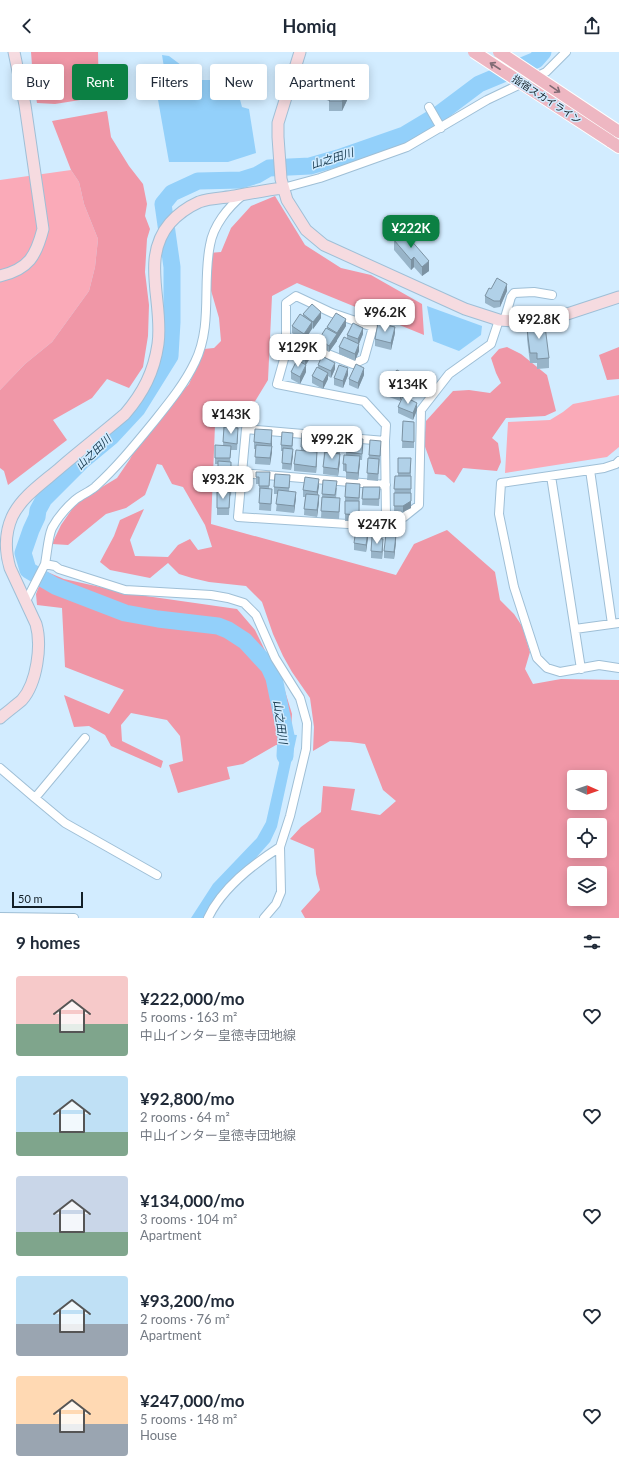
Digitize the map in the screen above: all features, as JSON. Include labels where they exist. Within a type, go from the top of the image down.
[{"type":"main road","name":"指宿スカイライン","points":[[474,52],[614,144]]},
{"type":"main road","name":"指宿スカイライン","points":[[499,52],[619,132]]},
{"type":"street","points":[[0,276],[16,270],[29,261],[38,248],[44,229],[25,105],[14,52]]},
{"type":"street","points":[[300,52],[278,124],[279,162],[282,183],[287,200],[306,230],[324,245],[466,309],[501,321],[528,322],[549,320],[619,297]]},
{"type":"street","points":[[0,718],[22,699],[31,684],[37,661],[39,634],[7,558],[6,543],[12,517],[29,495],[125,414],[138,399],[147,383],[154,363],[159,328],[154,272],[155,255],[164,231],[175,218],[187,208],[201,201],[243,195],[282,183],[320,178],[407,147],[487,100],[546,72],[566,52]]},
{"type":"street","points":[[429,107],[441,128]]},
{"type":"street","points":[[26,601],[44,568],[52,529],[61,515],[75,500],[94,488],[131,450],[177,392],[196,361],[203,339],[206,320],[207,278],[210,244],[216,228],[233,203],[243,195]]},
{"type":"street","points":[[386,517],[404,517],[419,505],[421,410],[449,374],[491,344],[514,293],[534,292],[552,295]]},
{"type":"street","points":[[287,338],[353,364],[364,359],[373,328],[332,313],[296,296],[286,303],[286,352],[277,384],[364,401],[386,425],[386,517],[379,526],[238,517],[246,429],[385,441]]},
{"type":"street","points":[[619,461],[611,466],[590,470],[501,483],[499,514],[514,587],[537,658],[547,668],[560,672],[598,665],[619,668]]},
{"type":"street","points":[[575,629],[615,624],[590,470]]},
{"type":"street","points":[[242,473],[386,485]]},
{"type":"street","points":[[551,476],[581,669]]},
{"type":"street","points":[[44,568],[55,566],[59,569],[125,590],[211,595],[228,598],[244,603],[256,615],[275,658],[300,698],[307,723],[306,749],[290,816],[280,847],[281,892],[276,904],[264,918]]},
{"type":"street","points":[[35,798],[85,738]]},
{"type":"street","points":[[0,768],[65,823],[157,875]]},
{"type":"street","points":[[208,918],[224,894],[239,878],[267,855],[280,847]]},
{"type":"street","points":[[0,917],[74,918]]},
{"type":"shaded area","points":[[31,52],[98,52],[98,64],[72,64],[72,100],[80,100],[55,104],[37,103],[36,100],[64,100],[64,64],[32,64]]},
{"type":"shaded area","points":[[107,111],[111,137],[129,166],[143,184],[147,204],[145,216],[150,229],[147,239],[145,272],[149,305],[148,336],[143,367],[129,388],[107,379],[92,398],[53,420],[67,440],[8,485],[4,471],[0,468],[0,390],[25,364],[52,342],[89,291],[95,267],[98,239],[84,204],[79,182],[71,170],[52,121]]},
{"type":"shaded area","points":[[71,170],[79,182],[84,204],[98,239],[95,267],[89,291],[52,342],[25,364],[0,390],[0,180]]},
{"type":"shaded area","points":[[275,196],[305,245],[341,268],[371,275],[422,304],[424,335],[297,283],[272,296],[268,380],[254,403],[215,425],[211,524],[396,575],[414,544],[447,530],[495,572],[500,600],[514,614],[522,626],[530,652],[525,669],[533,684],[561,679],[619,680],[619,918],[305,918],[301,911],[320,890],[316,874],[314,849],[290,839],[301,827],[321,812],[323,786],[355,789],[351,810],[380,815],[396,801],[383,790],[365,744],[330,741],[313,751],[314,727],[310,698],[283,656],[273,634],[262,602],[246,586],[209,582],[192,578],[179,574],[168,563],[150,578],[110,570],[100,562],[114,536],[120,520],[144,509],[130,540],[135,556],[168,557],[178,545],[190,539],[198,550],[212,547],[205,525],[183,487],[172,484],[162,465],[157,464],[145,495],[126,508],[106,514],[68,545],[52,544],[61,525],[77,502],[117,478],[130,459],[139,441],[189,384],[204,349],[214,348],[221,341],[219,318],[210,287],[209,253],[221,252],[231,228],[251,206]]},
{"type":"shaded area","points":[[507,347],[521,354],[547,375],[556,411],[545,416],[506,418],[492,438],[498,443],[501,462],[497,471],[463,468],[454,483],[445,475],[435,474],[424,444],[426,421],[453,391],[469,390],[490,393],[501,383],[491,358],[499,349]]},
{"type":"shaded area","points":[[619,347],[619,379],[607,380],[599,355]]},
{"type":"shaded area","points":[[619,395],[619,447],[607,457],[505,473],[508,422],[550,420],[573,404]]},
{"type":"shaded area","points":[[45,571],[64,579],[132,594],[237,609],[255,630],[285,691],[292,714],[290,747],[276,745],[243,764],[227,767],[230,779],[178,793],[169,765],[183,761],[180,736],[167,720],[131,713],[121,725],[122,741],[163,761],[161,768],[111,746],[105,735],[89,726],[74,727],[64,695],[109,714],[124,690],[65,667],[62,608],[37,605],[36,594]]},
{"type":"water","points":[[162,55],[169,56],[180,64],[163,64]]},
{"type":"water","points":[[202,80],[210,80],[210,100],[240,100],[242,107],[249,109],[256,153],[228,162],[169,162],[158,100],[202,100]]},
{"type":"water","points":[[427,306],[482,326],[481,335],[459,351],[433,341]]},
{"type":"water","points":[[283,734],[297,735],[277,827],[270,842],[253,861],[225,887],[205,918],[191,918],[213,884],[257,838],[266,822],[279,764]]},
{"type":"building","points":[[330,100],[342,100],[342,101]]},
{"type":"building","points":[[403,231],[429,261],[422,267],[414,257],[411,260],[394,240]]},
{"type":"building","points":[[497,278],[507,284],[500,301],[494,301],[485,296]]},
{"type":"building","points":[[312,304],[321,312],[313,322],[303,314]]},
{"type":"building","points":[[336,313],[346,319],[337,333],[327,327]]},
{"type":"building","points":[[300,314],[312,322],[304,334],[292,326]]},
{"type":"building","points":[[544,318],[549,358],[537,359],[537,353],[530,353],[527,329],[536,328],[535,319]]},
{"type":"building","points":[[353,323],[363,328],[358,339],[347,335]]},
{"type":"building","points":[[378,323],[395,327],[391,343],[375,339]]},
{"type":"building","points":[[326,328],[337,334],[329,346],[319,339]]},
{"type":"building","points":[[344,337],[359,344],[355,354],[339,347]]},
{"type":"building","points":[[300,346],[310,352],[305,360],[296,355]]},
{"type":"building","points":[[322,356],[335,363],[331,371],[318,365]]},
{"type":"building","points":[[297,360],[306,365],[300,377],[291,372]]},
{"type":"building","points":[[356,364],[364,368],[358,383],[349,379]]},
{"type":"building","points":[[339,365],[348,368],[343,381],[334,378]]},
{"type":"building","points":[[317,367],[328,373],[323,382],[312,376]]},
{"type":"building","points":[[397,370],[408,376],[400,394],[384,389],[388,378]]},
{"type":"building","points":[[403,396],[417,403],[413,413],[398,407]]},
{"type":"building","points":[[403,421],[414,422],[414,442],[402,441]]},
{"type":"building","points":[[224,427],[238,428],[237,444],[223,442]]},
{"type":"building","points":[[255,429],[272,430],[271,444],[254,442]]},
{"type":"building","points":[[282,432],[293,433],[292,446],[281,445]]},
{"type":"building","points":[[302,433],[318,434],[317,449],[301,447]]},
{"type":"building","points":[[325,436],[340,437],[340,450],[324,450]]},
{"type":"building","points":[[347,438],[363,439],[362,454],[346,452]]},
{"type":"building","points":[[370,440],[381,441],[380,456],[369,455]]},
{"type":"building","points":[[215,445],[231,446],[230,458],[215,458]]},
{"type":"building","points":[[256,445],[272,446],[270,458],[255,457]]},
{"type":"building","points":[[283,448],[293,449],[291,464],[282,463]]},
{"type":"building","points":[[296,450],[317,452],[316,467],[294,464]]},
{"type":"building","points":[[325,452],[340,454],[338,469],[323,467]]},
{"type":"building","points":[[344,455],[360,456],[358,473],[346,472],[346,464],[343,464]]},
{"type":"building","points":[[368,458],[379,459],[378,474],[367,473]]},
{"type":"building","points":[[398,458],[411,458],[410,473],[398,473]]},
{"type":"building","points":[[218,461],[231,462],[231,475],[218,475]]},
{"type":"building","points":[[256,472],[270,472],[269,486],[259,486],[259,477],[256,477]]},
{"type":"building","points":[[275,474],[290,475],[289,488],[274,487]]},
{"type":"building","points":[[395,476],[411,476],[411,489],[394,489]]},
{"type":"building","points":[[219,477],[232,478],[231,489],[218,488]]},
{"type":"building","points":[[305,477],[319,479],[317,492],[303,490]]},
{"type":"building","points":[[323,480],[337,481],[335,495],[322,494]]},
{"type":"building","points":[[346,483],[360,484],[359,498],[345,497]]},
{"type":"building","points":[[363,487],[380,487],[379,499],[362,499]]},
{"type":"building","points":[[260,488],[272,489],[271,504],[259,503]]},
{"type":"building","points":[[278,490],[296,492],[294,506],[276,504]]},
{"type":"building","points":[[217,492],[230,492],[229,508],[217,508]]},
{"type":"building","points":[[394,493],[411,493],[411,501],[403,506],[394,506]]},
{"type":"building","points":[[306,494],[319,495],[317,510],[304,509]]},
{"type":"building","points":[[322,497],[340,498],[339,512],[321,511]]},
{"type":"building","points":[[345,501],[359,501],[359,515],[345,514]]},
{"type":"building","points":[[356,529],[368,532],[366,545],[354,543]]},
{"type":"building","points":[[386,534],[396,535],[394,552],[384,551]]},
{"type":"building","points":[[372,537],[383,539],[382,552],[371,551]]},
{"type":"waterway","name":"山之田川","points":[[285,756],[286,736],[274,678],[269,667],[245,641],[228,630],[218,626],[158,619],[125,613],[55,586],[28,570],[23,553],[37,517],[38,510],[44,499],[82,461],[111,437],[137,409],[170,356],[172,322],[172,267],[163,204],[172,193],[198,181],[241,180],[257,175],[269,168],[310,166],[404,135],[439,114],[479,84],[536,60],[543,52]]}]
